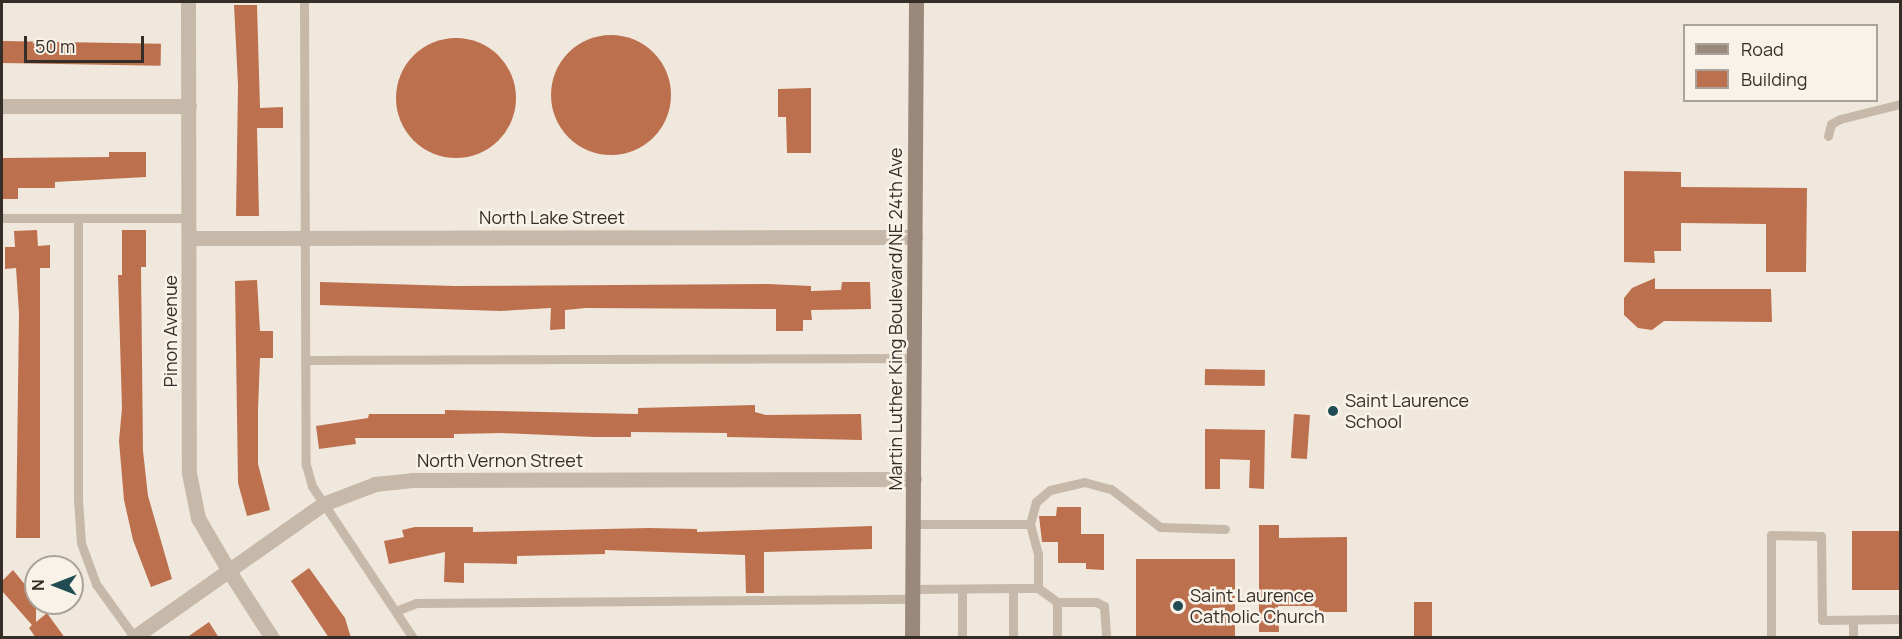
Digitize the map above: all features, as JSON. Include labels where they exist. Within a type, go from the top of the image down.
[{"type":"main road","name":"Martin Luther King Boulevard/NE 24th Ave","points":[[912,638],[916,2]]},
{"type":"street","name":"Pinon Avenue","points":[[188,2],[192,495],[207,538],[272,638]]},
{"type":"street","points":[[2,106],[189,106]]},
{"type":"street","name":"North Lake Street","points":[[189,238],[915,237]]},
{"type":"street","name":"North Vernon Street","points":[[134,637],[323,504],[375,484],[412,480],[914,479]]},
{"type":"lane","points":[[304,2],[306,465],[312,486],[323,504],[398,610],[413,638]]},
{"type":"lane","points":[[1828,136],[1831,124],[1840,119],[1900,104]]},
{"type":"lane","points":[[2,218],[189,218]]},
{"type":"lane","points":[[78,219],[78,499],[81,543],[96,584],[134,637]]},
{"type":"lane","points":[[305,360],[914,358]]},
{"type":"lane","points":[[1038,588],[1038,554],[1030,524],[1036,502],[1050,490],[1084,482],[1111,489],[1160,527],[1225,529]]},
{"type":"lane","points":[[913,524],[1030,524]]},
{"type":"lane","points":[[1771,638],[1771,535],[1821,536],[1822,620],[1900,619]]},
{"type":"lane","points":[[398,610],[416,603],[912,594],[962,589],[1038,588],[1057,602],[1096,602],[1104,606],[1106,638]]},
{"type":"lane","points":[[962,589],[962,638]]},
{"type":"lane","points":[[1013,589],[1013,638]]},
{"type":"lane","points":[[1057,602],[1057,638]]},
{"type":"lane","points":[[1853,620],[1853,638]]},
{"type":"building","points":[[234,5],[257,5],[260,108],[283,107],[283,128],[257,128],[259,216],[236,216],[238,85]]},
{"type":"building","points":[[611,35],[634,40],[653,53],[666,72],[671,95],[666,118],[653,137],[634,150],[611,155],[588,150],[569,137],[556,118],[551,95],[556,72],[569,53],[588,40]]},
{"type":"building","points":[[456,38],[479,43],[498,56],[511,75],[516,98],[511,121],[498,140],[479,153],[456,158],[433,153],[414,140],[401,121],[396,98],[401,75],[414,56],[433,43]]},
{"type":"building","points":[[2,41],[161,44],[161,66],[2,63]]},
{"type":"building","points":[[811,88],[811,153],[787,153],[786,117],[778,117],[778,89]]},
{"type":"building","points":[[109,152],[146,152],[146,177],[55,182],[55,188],[18,188],[18,199],[2,199],[2,158],[109,157]]},
{"type":"building","points":[[1624,171],[1681,172],[1681,187],[1807,188],[1806,272],[1766,272],[1766,224],[1681,223],[1681,251],[1654,251],[1655,263],[1624,262]]},
{"type":"building","points":[[37,230],[38,246],[50,245],[50,268],[40,268],[40,538],[16,538],[19,313],[16,268],[5,269],[5,247],[15,247],[14,231]]},
{"type":"building","points":[[122,230],[146,230],[146,267],[141,267],[143,451],[148,496],[172,579],[151,587],[133,540],[124,500],[119,441],[122,408],[118,275],[122,275]]},
{"type":"building","points":[[1655,278],[1655,289],[1771,289],[1772,322],[1664,321],[1652,330],[1638,328],[1624,315],[1624,298],[1632,288]]},
{"type":"building","points":[[257,280],[260,331],[273,331],[273,358],[260,358],[258,410],[258,464],[270,510],[247,516],[238,483],[235,281]]},
{"type":"building","points":[[320,282],[455,286],[768,284],[811,286],[811,291],[841,290],[842,282],[870,282],[871,309],[811,310],[812,320],[803,320],[803,331],[776,331],[776,309],[586,308],[565,310],[565,329],[550,330],[551,308],[500,311],[320,305]]},
{"type":"building","points":[[1205,369],[1265,370],[1265,386],[1205,385]]},
{"type":"building","points":[[755,405],[755,412],[766,415],[861,414],[862,440],[727,437],[727,433],[631,432],[631,437],[594,437],[501,433],[454,434],[454,438],[355,438],[356,444],[319,449],[316,426],[368,418],[369,414],[445,414],[445,410],[638,414],[638,408]]},
{"type":"building","points":[[1294,414],[1310,415],[1307,459],[1291,458]]},
{"type":"building","points":[[1205,429],[1265,430],[1264,489],[1249,488],[1250,460],[1220,459],[1220,489],[1205,489]]},
{"type":"building","points":[[1057,507],[1081,507],[1081,534],[1104,534],[1104,570],[1086,569],[1086,563],[1058,563],[1058,542],[1042,542],[1039,516],[1056,516]]},
{"type":"building","points":[[1259,525],[1279,525],[1279,538],[1347,537],[1347,612],[1315,612],[1315,606],[1278,606],[1279,632],[1259,632]]},
{"type":"building","points":[[872,526],[872,549],[764,552],[764,593],[746,593],[745,555],[605,550],[605,554],[517,556],[517,564],[464,563],[464,583],[444,582],[445,552],[389,564],[384,541],[404,537],[402,530],[415,527],[473,527],[473,532],[649,528],[697,529],[697,532]]},
{"type":"building","points":[[1852,531],[1900,531],[1900,590],[1852,590]]},
{"type":"building","points":[[1136,559],[1235,559],[1235,638],[1136,638]]},
{"type":"building","points":[[309,568],[345,618],[351,638],[329,638],[291,581]]},
{"type":"building","points":[[13,570],[24,583],[24,615],[36,615],[36,622],[45,615],[48,615],[65,638],[36,638],[29,628],[32,625],[2,591],[2,581]]},
{"type":"building","points":[[1414,602],[1432,602],[1432,638],[1414,638]]},
{"type":"building","points":[[209,622],[219,638],[186,638]]},
{"type":"place","name":"Saint Laurence School","points":[[1333,411]]},
{"type":"place","name":"Saint Laurence Catholic Church","points":[[1178,606]]}]
